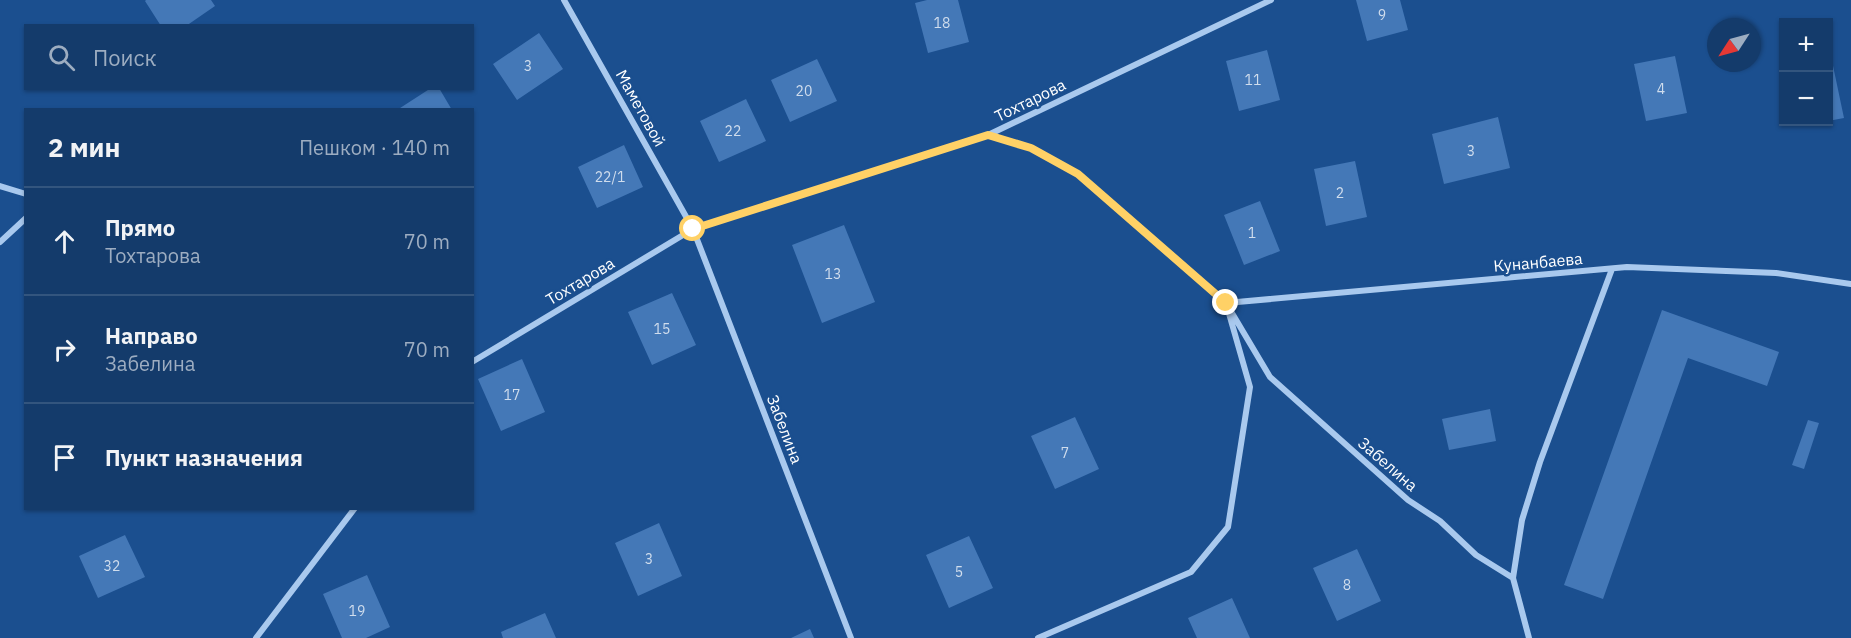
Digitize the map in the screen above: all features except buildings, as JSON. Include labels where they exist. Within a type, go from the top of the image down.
[{"type":"street","name":"Маметовой","points":[[564,0],[693,229]]},
{"type":"street","name":"Тохтарова","points":[[474,361],[693,229],[988,135],[1271,0]]},
{"type":"street","name":"Забелина","points":[[988,135],[1031,148],[1078,174],[1226,303],[1270,377],[1408,500],[1440,521],[1476,555],[1513,578]]},
{"type":"street","points":[[0,186],[24,193]]},
{"type":"street","points":[[0,242],[24,221]]},
{"type":"street","name":"Забелина","points":[[693,229],[851,638]]},
{"type":"street","name":"Кунанбаева","points":[[1226,303],[1627,267],[1776,273],[1851,284]]},
{"type":"street","points":[[1528,638],[1513,578],[1522,520],[1540,462],[1612,269]]},
{"type":"street","points":[[1038,638],[1191,572],[1228,527],[1250,387],[1226,303]]},
{"type":"street","points":[[256,638],[353,510]]},
{"type":"route","points":[[693,229],[988,135],[1031,148],[1078,174],[1226,303]]}]
